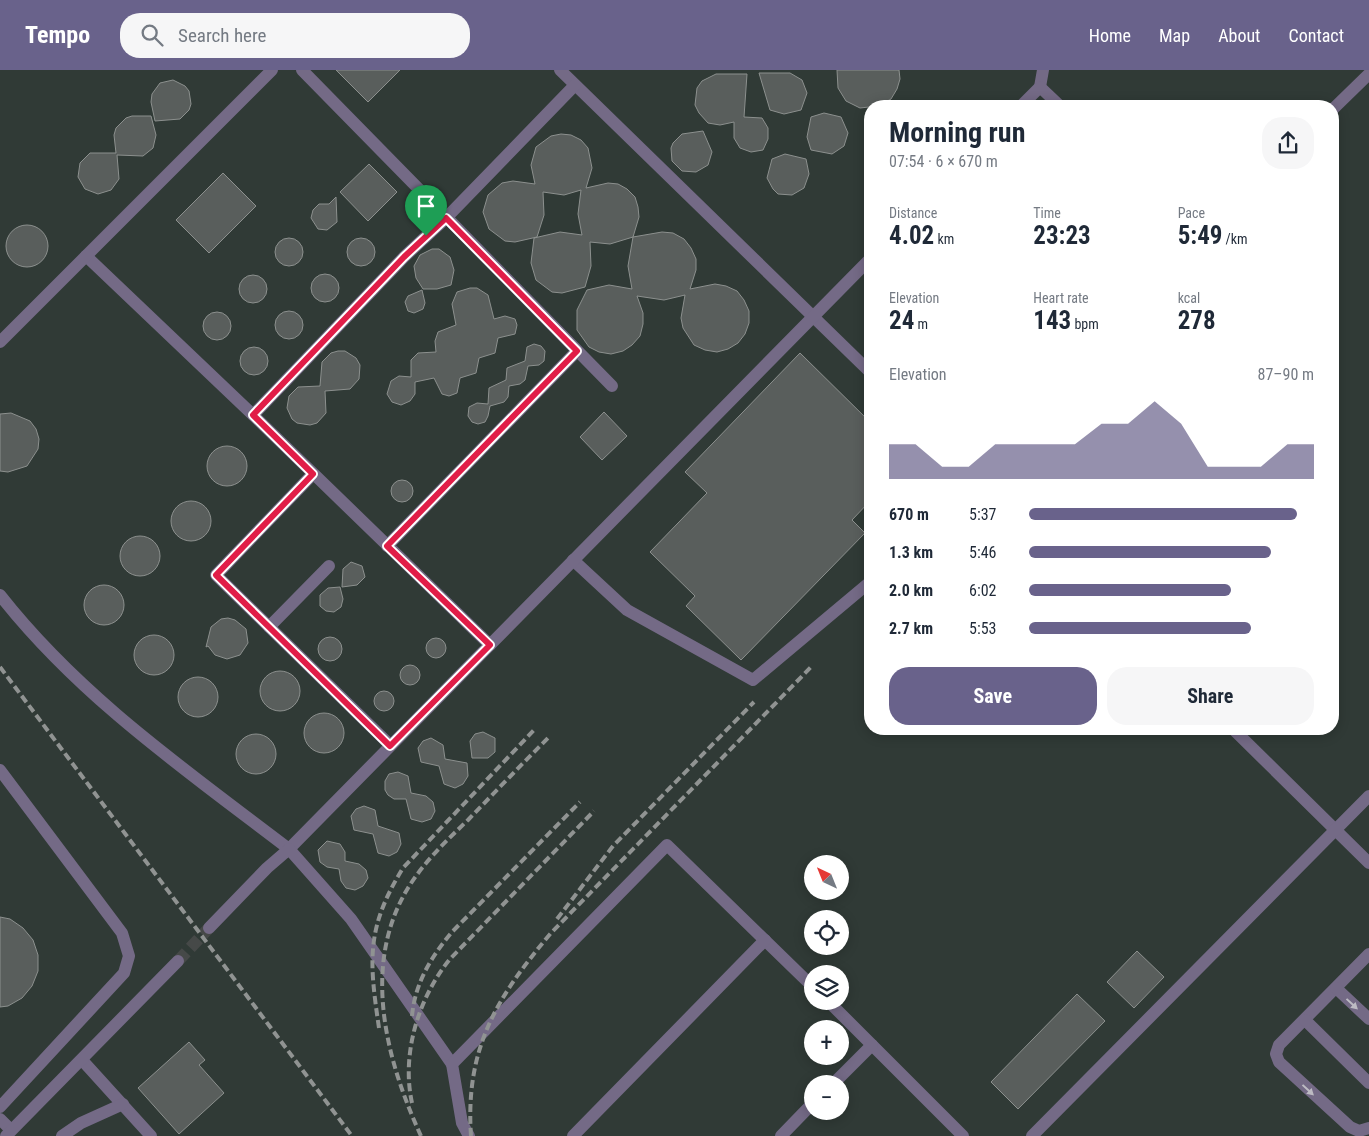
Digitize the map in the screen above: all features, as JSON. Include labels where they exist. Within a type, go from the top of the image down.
[{"type":"lane","points":[[0,342],[272,70]]},
{"type":"lane","points":[[302,70],[612,386]]},
{"type":"lane","points":[[560,70],[793,300],[864,366]]},
{"type":"lane","points":[[1027,100],[1040,87],[1043,70]]},
{"type":"lane","points":[[1339,103],[1369,74]]},
{"type":"lane","points":[[253,415],[404,257],[446,218],[575,85]]},
{"type":"lane","points":[[1040,87],[1054,100]]},
{"type":"lane","points":[[86,256],[490,645]]},
{"type":"lane","points":[[209,928],[864,265]]},
{"type":"lane","points":[[387,546],[577,351]]},
{"type":"lane","points":[[313,474],[216,575],[390,746]]},
{"type":"lane","points":[[573,560],[627,610],[753,680],[864,587]]},
{"type":"lane","points":[[269,627],[329,566]]},
{"type":"lane","points":[[0,595],[27,629],[98,699],[138,734],[289,849],[351,919],[452,1064],[462,1123],[469,1136]]},
{"type":"lane","points":[[1238,735],[1369,863]]},
{"type":"lane","points":[[0,770],[122,933],[129,956],[124,973],[0,1107]]},
{"type":"lane","points":[[1032,1136],[1369,796]]},
{"type":"lane","points":[[452,1064],[667,845],[804,978]]},
{"type":"lane","points":[[573,1136],[764,940]]},
{"type":"lane","points":[[1364,1130],[1350,1128],[1279,1062],[1276,1054],[1279,1045],[1369,954]]},
{"type":"lane","points":[[0,1119],[8,1133],[82,1060],[178,960]]},
{"type":"lane","points":[[1336,988],[1369,1019]]},
{"type":"lane","points":[[837,1010],[963,1136]]},
{"type":"lane","points":[[1305,1020],[1369,1082]]},
{"type":"lane","points":[[842,1075],[872,1045]]},
{"type":"lane","points":[[82,1060],[151,1136]]},
{"type":"lane","points":[[62,1136],[80,1123],[122,1104]]},
{"type":"lane","points":[[781,1136],[804,1112]]},
{"type":"shaded area","points":[[0,70],[1369,70],[1369,1136],[0,1136]]},
{"type":"building","points":[[336,70],[400,70],[368,102]]},
{"type":"building","points":[[837,70],[899,70],[900,79],[891,99],[864,100],[864,108],[860,108],[846,101],[838,88]]},
{"type":"building","points":[[759,73],[790,73],[802,80],[807,93],[801,110],[784,114],[770,110]]},
{"type":"building","points":[[716,74],[747,74],[744,117],[762,118],[768,128],[768,139],[763,150],[751,152],[740,148],[734,138],[734,122],[720,125],[708,123],[699,113],[695,105],[697,88],[702,81]]},
{"type":"building","points":[[173,80],[185,86],[189,91],[191,104],[189,110],[180,119],[155,121],[151,102],[152,94],[160,83]]},
{"type":"building","points":[[824,113],[841,117],[848,133],[844,146],[832,154],[811,150],[807,137],[811,117]]},
{"type":"building","points":[[132,116],[151,116],[156,135],[153,148],[143,156],[117,155],[119,179],[111,190],[98,194],[85,189],[78,177],[80,163],[90,153],[116,153],[114,135],[116,128],[126,118]]},
{"type":"building","points":[[703,131],[712,152],[708,165],[696,172],[682,171],[672,161],[671,148],[673,143],[682,134]]},
{"type":"building","points":[[571,135],[581,140],[588,148],[592,168],[586,188],[608,183],[618,184],[635,197],[639,217],[633,237],[610,244],[590,242],[591,266],[585,287],[562,293],[552,292],[536,280],[531,263],[534,238],[560,232],[582,235],[578,214],[581,190],[564,195],[543,192],[544,215],[537,237],[515,242],[505,241],[489,229],[483,212],[488,195],[502,183],[513,181],[535,184],[531,165],[536,147],[551,136]]},
{"type":"building","points":[[785,154],[806,159],[809,174],[804,188],[792,195],[778,194],[767,178],[772,159]]},
{"type":"building","points":[[369,164],[397,192],[368,221],[340,192]]},
{"type":"building","points":[[223,173],[256,206],[209,253],[176,220]]},
{"type":"building","points":[[336,197],[337,222],[327,230],[318,229],[311,218],[313,210],[319,204],[329,204]]},
{"type":"building","points":[[27,225],[42,231],[48,246],[42,261],[27,267],[12,261],[6,246],[12,231]]},
{"type":"building","points":[[662,232],[673,233],[684,239],[696,259],[696,270],[690,289],[715,284],[737,291],[749,311],[749,323],[745,334],[738,343],[728,349],[717,352],[705,350],[694,345],[683,328],[681,318],[685,295],[664,300],[637,296],[643,313],[643,324],[640,336],[632,345],[623,351],[611,354],[599,352],[589,347],[577,330],[577,310],[587,290],[609,285],[632,289],[628,266],[633,237]]},
{"type":"building","points":[[289,238],[299,242],[303,252],[299,262],[289,266],[279,262],[275,252],[279,242]]},
{"type":"building","points":[[361,238],[371,242],[375,252],[371,262],[361,266],[351,262],[347,252],[351,242]]},
{"type":"building","points":[[432,249],[439,249],[450,257],[454,270],[451,285],[437,289],[423,289],[416,278],[414,266],[420,255]]},
{"type":"building","points":[[325,274],[335,278],[339,288],[335,298],[325,302],[315,298],[311,288],[315,278]]},
{"type":"building","points":[[253,275],[263,279],[267,289],[263,299],[253,303],[243,299],[239,289],[243,279]]},
{"type":"building","points":[[477,288],[488,295],[494,319],[505,316],[515,319],[517,325],[515,334],[498,338],[495,353],[479,358],[476,373],[460,378],[457,393],[449,396],[442,394],[434,378],[415,382],[415,394],[410,401],[401,405],[392,402],[387,394],[391,381],[399,376],[411,377],[411,360],[418,353],[436,352],[435,341],[438,332],[456,325],[452,304],[457,292]]},
{"type":"building","points":[[422,290],[425,303],[423,309],[414,313],[408,311],[405,302],[408,296]]},
{"type":"building","points":[[289,311],[299,315],[303,325],[299,335],[289,339],[279,335],[275,325],[279,315]]},
{"type":"building","points":[[217,312],[227,316],[231,326],[227,336],[217,340],[207,336],[203,326],[207,316]]},
{"type":"building","points":[[534,344],[541,346],[545,351],[544,361],[539,365],[528,366],[525,380],[520,384],[509,386],[508,397],[504,402],[490,406],[485,422],[478,424],[472,422],[468,416],[469,407],[477,403],[488,404],[489,388],[506,380],[507,368],[525,361],[527,347]]},
{"type":"building","points":[[254,347],[264,351],[268,361],[264,371],[254,375],[244,371],[240,361],[244,351]]},
{"type":"building","points":[[345,351],[356,358],[360,365],[359,379],[350,389],[325,391],[326,413],[317,423],[310,425],[297,423],[292,419],[287,408],[289,396],[298,387],[320,386],[322,362],[331,353]]},
{"type":"building","points":[[800,353],[864,416],[864,507],[852,520],[864,534],[741,660],[686,606],[695,596],[650,552],[707,493],[685,472]]},
{"type":"building","points":[[604,412],[627,436],[602,460],[580,437]]},
{"type":"building","points":[[11,413],[30,421],[36,429],[39,439],[38,449],[27,466],[8,472],[0,471],[0,414]]},
{"type":"building","points":[[231,446],[238,449],[244,455],[247,466],[246,474],[238,483],[231,486],[223,486],[216,483],[208,474],[207,462],[210,455],[219,447]]},
{"type":"building","points":[[402,480],[410,483],[413,491],[410,499],[402,502],[394,499],[391,491],[394,483]]},
{"type":"building","points":[[195,501],[202,504],[208,510],[211,521],[210,529],[202,538],[195,541],[187,541],[180,538],[172,529],[171,517],[174,510],[183,502]]},
{"type":"building","points":[[144,536],[151,539],[157,545],[160,556],[159,564],[151,573],[144,576],[136,576],[129,573],[121,564],[120,552],[123,545],[132,537]]},
{"type":"building","points":[[351,562],[362,566],[365,577],[357,585],[342,587],[343,569]]},
{"type":"building","points":[[108,585],[115,588],[121,594],[124,605],[123,613],[115,622],[108,625],[100,625],[93,622],[85,613],[84,601],[87,594],[96,586]]},
{"type":"building","points":[[340,587],[343,599],[341,607],[334,612],[326,611],[320,606],[320,595],[328,588]]},
{"type":"building","points":[[221,619],[235,620],[246,629],[248,643],[240,655],[227,659],[215,655],[208,646],[206,647],[211,627]]},
{"type":"building","points":[[158,635],[165,638],[171,644],[174,655],[173,663],[165,672],[158,675],[150,675],[143,672],[135,663],[134,651],[137,644],[146,636]]},
{"type":"building","points":[[330,637],[335,638],[341,644],[341,654],[335,660],[330,661],[325,660],[319,654],[318,649],[319,644],[325,638]]},
{"type":"building","points":[[436,638],[443,641],[446,648],[443,655],[436,658],[429,655],[426,648],[429,641]]},
{"type":"building","points":[[410,665],[417,668],[420,675],[417,682],[410,685],[403,682],[400,675],[403,668]]},
{"type":"building","points":[[284,671],[291,674],[297,680],[300,691],[299,699],[291,708],[284,711],[276,711],[269,708],[261,699],[260,687],[263,680],[272,672]]},
{"type":"building","points":[[202,677],[209,680],[215,686],[218,697],[217,705],[209,714],[202,717],[194,717],[187,714],[179,705],[178,693],[181,686],[190,678]]},
{"type":"building","points":[[384,691],[391,694],[394,701],[391,708],[384,711],[377,708],[374,701],[377,694]]},
{"type":"building","points":[[328,713],[335,716],[341,722],[344,733],[343,741],[335,750],[328,753],[320,753],[313,750],[305,741],[304,729],[307,722],[316,714]]},
{"type":"building","points":[[483,732],[495,738],[495,752],[488,758],[472,758],[470,741],[475,734]]},
{"type":"building","points":[[260,734],[267,737],[273,743],[276,754],[275,762],[267,771],[260,774],[252,774],[245,771],[237,762],[236,750],[239,743],[248,735]]},
{"type":"building","points":[[431,738],[443,745],[445,759],[467,763],[468,776],[463,784],[455,788],[444,784],[439,766],[421,762],[418,748],[423,741]]},
{"type":"building","points":[[398,772],[408,776],[411,793],[426,796],[433,802],[435,811],[431,819],[422,822],[411,819],[406,799],[394,799],[388,795],[385,790],[385,781],[389,774]]},
{"type":"building","points":[[364,806],[375,810],[378,826],[399,833],[401,844],[397,852],[389,856],[378,853],[373,834],[354,830],[351,816],[356,809]]},
{"type":"building","points":[[327,841],[340,844],[345,852],[345,861],[359,864],[366,870],[368,878],[363,886],[355,890],[346,888],[341,881],[339,869],[327,867],[320,862],[318,850]]},
{"type":"building","points":[[0,917],[10,919],[23,928],[33,940],[38,955],[38,971],[32,986],[22,998],[8,1006],[0,1007]]},
{"type":"building","points":[[1137,951],[1164,977],[1134,1008],[1107,982]]},
{"type":"building","points":[[1077,994],[1105,1021],[1018,1109],[991,1082]]},
{"type":"building","points":[[189,1042],[205,1060],[199,1065],[224,1093],[179,1134],[138,1088]]},
{"type":"tunnel","points":[[178,961],[209,928]]},
{"type":"railway","points":[[471,1136],[473,1076],[479,1050],[500,1002],[515,979],[551,933],[812,666]]},
{"type":"railway","points":[[0,667],[352,1136]]},
{"type":"railway","points":[[557,919],[613,846],[754,702]]},
{"type":"railway","points":[[379,1028],[373,983],[373,945],[382,909],[391,889],[403,868],[534,730]]},
{"type":"railway","points":[[421,1136],[408,1107],[398,1076],[389,1044],[384,1012],[382,980],[385,949],[394,918],[408,888],[428,861],[548,738]]},
{"type":"railway","points":[[412,1016],[420,982],[444,941],[580,802]]},
{"type":"railway","points":[[412,1103],[409,1084],[411,1045],[421,1008],[439,974],[450,959],[594,811]]},
{"type":"route","points":[[446,218],[577,351],[387,546],[490,645],[390,746],[216,575],[313,474],[253,415],[426,236],[446,218]]}]
